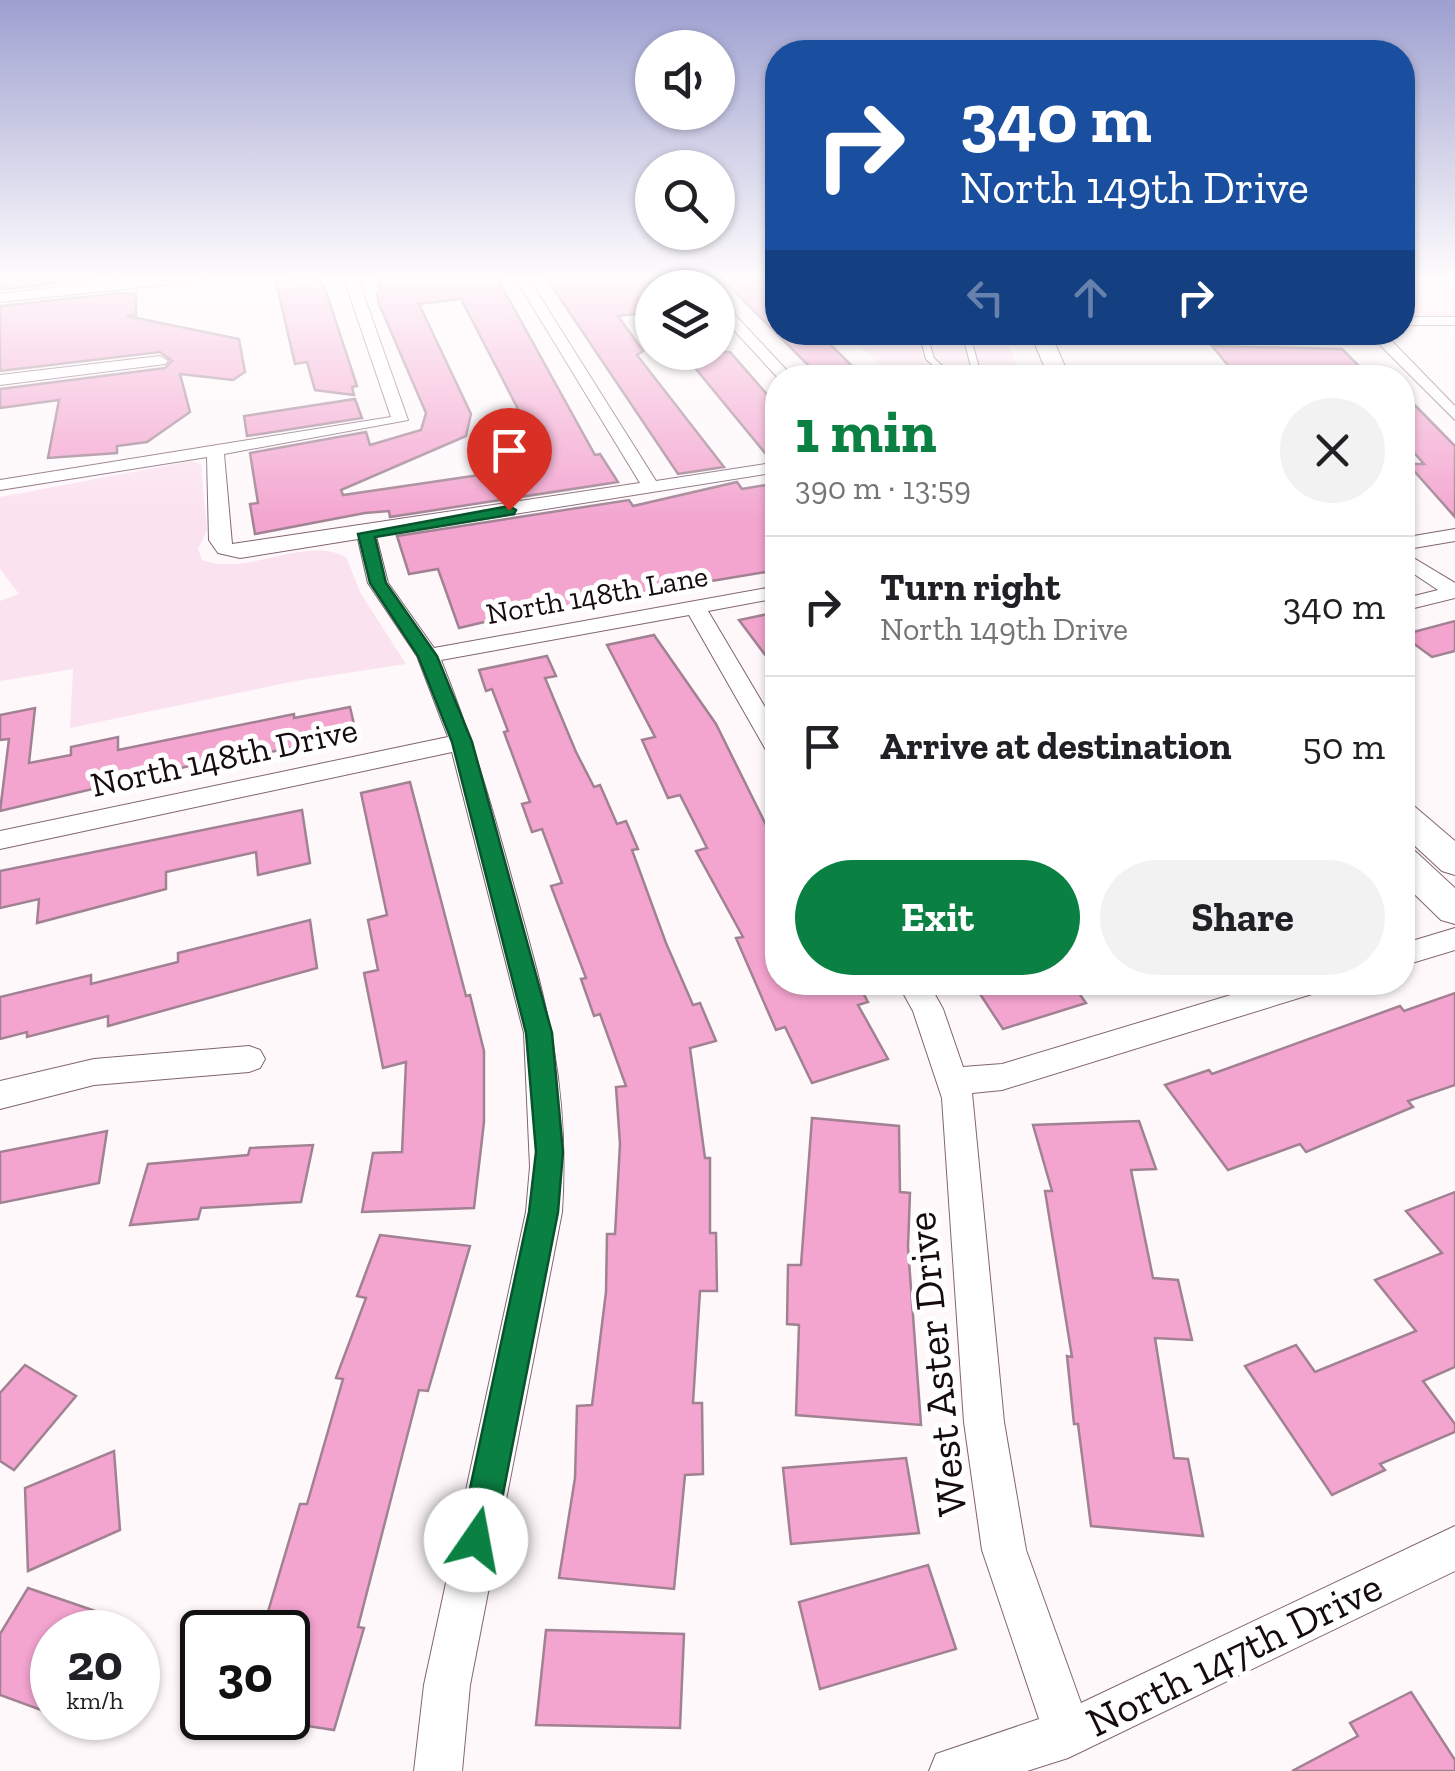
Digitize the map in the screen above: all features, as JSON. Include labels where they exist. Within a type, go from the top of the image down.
[{"type":"street","points":[[0,485],[400,420],[379,359]]},
{"type":"street","points":[[572,359],[652,487]]},
{"type":"street","points":[[0,380],[160,360]]},
{"type":"street","points":[[1415,375],[1455,415]]},
{"type":"street","points":[[1415,387],[1455,388]]},
{"type":"street","points":[[215,448],[219,540],[225,548],[240,552],[765,469]]},
{"type":"street","points":[[366,534],[378,583],[428,656],[462,742],[539,1033],[550,1152],[544,1212],[447,1685],[438,1771]]},
{"type":"street","points":[[1415,542],[1455,535]]},
{"type":"street","points":[[1415,566],[1454,592]]},
{"type":"street","points":[[1415,602],[1454,592]]},
{"type":"street","name":"North 148th Lane","points":[[428,656],[765,594]]},
{"type":"street","points":[[695,607],[765,728]]},
{"type":"street","name":"North 148th Drive","points":[[0,840],[462,742]]},
{"type":"street","points":[[1415,826],[1455,862]]},
{"type":"street","points":[[1415,872],[1455,910]]},
{"type":"street","points":[[1415,951],[1455,939]]},
{"type":"street","name":"West Aster Drive","points":[[920,995],[958,1098],[984,1422],[1004,1550],[1068,1734]]},
{"type":"street","points":[[952,1080],[1002,1077],[1269,995]]},
{"type":"street","points":[[0,1095],[94,1072],[249,1059]]},
{"type":"street","name":"North 147th Drive","points":[[953,1771],[1068,1734],[1455,1548]]},
{"type":"shaded area","points":[[874,359],[1014,359],[1017,365],[881,365]]},
{"type":"shaded area","points":[[191,461],[201,464],[207,530],[198,549],[202,560],[239,564],[312,551],[346,557],[361,594],[406,664],[295,681],[70,728],[73,669],[0,681],[0,601],[19,594],[0,569],[0,497]]},
{"type":"building","points":[[0,359],[104,359],[0,371]]},
{"type":"building","points":[[169,359],[243,359],[245,372],[233,380],[180,374],[190,412],[147,442],[117,446],[117,453],[48,458],[59,400],[0,408],[0,389],[165,368],[172,361]]},
{"type":"building","points":[[294,359],[348,359],[357,386],[352,387],[354,395],[315,390],[307,362],[295,364]]},
{"type":"building","points":[[403,359],[445,359],[471,414],[466,436],[341,490],[343,495],[547,465],[492,359],[542,359],[595,455],[600,454],[618,482],[390,517],[389,511],[365,513],[255,534],[250,504],[258,503],[250,453],[366,432],[370,445],[421,430],[426,413]]},
{"type":"building","points":[[601,359],[635,359],[635,370],[649,370],[724,467],[678,474]]},
{"type":"building","points":[[736,359],[765,392],[765,453],[697,370],[735,370]]},
{"type":"building","points":[[802,359],[845,359],[851,365],[808,365]]},
{"type":"building","points":[[1223,359],[1352,359],[1358,365],[1228,365]]},
{"type":"building","points":[[355,399],[362,418],[247,436],[244,416]]},
{"type":"building","points":[[1415,405],[1455,446],[1455,517],[1415,472],[1415,464],[1424,464],[1415,454]]},
{"type":"building","points":[[737,482],[742,489],[765,485],[765,572],[591,601],[593,605],[559,612],[556,605],[459,628],[438,569],[409,574],[397,536],[629,500],[633,506]]},
{"type":"building","points":[[765,615],[765,655],[739,620]]},
{"type":"building","points":[[1455,621],[1455,651],[1432,657],[1415,645],[1415,632]]},
{"type":"building","points":[[654,635],[716,724],[765,823],[765,995],[864,995],[868,1002],[858,1005],[888,1059],[812,1083],[785,1027],[776,1030],[736,938],[743,937],[696,851],[707,848],[680,795],[668,798],[642,740],[655,737],[607,645]]},
{"type":"building","points":[[547,656],[556,676],[545,678],[576,752],[594,787],[600,785],[617,824],[626,821],[638,849],[632,850],[666,943],[693,1005],[700,1003],[716,1041],[690,1048],[705,1158],[710,1158],[710,1233],[716,1233],[717,1291],[700,1291],[693,1403],[702,1403],[703,1474],[685,1475],[674,1589],[559,1578],[575,1478],[577,1406],[592,1405],[606,1292],[607,1234],[615,1234],[620,1144],[616,1087],[626,1086],[600,1014],[594,1016],[581,979],[586,978],[551,886],[562,883],[542,829],[532,832],[522,804],[530,802],[504,732],[508,731],[492,689],[486,691],[479,670]]},
{"type":"building","points":[[350,707],[357,737],[189,766],[0,811],[9,739],[0,740],[0,715],[35,708],[29,763],[71,755],[71,747],[118,737],[118,750],[294,714],[294,718]]},
{"type":"building","points":[[410,782],[484,1051],[484,1122],[474,1208],[362,1212],[373,1153],[402,1152],[406,1062],[383,1068],[364,973],[378,970],[368,920],[387,915],[361,793]]},
{"type":"building","points":[[302,810],[310,863],[258,875],[256,852],[166,872],[166,889],[37,923],[39,899],[0,908],[0,871]]},
{"type":"building","points":[[310,920],[317,968],[108,1026],[108,1016],[27,1037],[27,1032],[0,1039],[0,997],[91,975],[91,984],[178,962],[178,953]]},
{"type":"building","points":[[1455,993],[1455,1085],[1408,1101],[1413,1107],[1306,1152],[1300,1144],[1228,1170],[1165,1085],[1209,1070],[1212,1074],[1400,1006],[1404,1011]]},
{"type":"building","points":[[981,995],[1080,995],[1086,1003],[1003,1029]]},
{"type":"building","points":[[812,1118],[899,1126],[900,1192],[910,1193],[908,1247],[921,1425],[796,1415],[799,1325],[787,1324],[788,1265],[801,1265]]},
{"type":"building","points":[[1139,1121],[1156,1169],[1131,1170],[1153,1278],[1178,1280],[1192,1340],[1155,1338],[1174,1458],[1188,1459],[1203,1536],[1091,1526],[1078,1424],[1074,1424],[1067,1356],[1072,1357],[1045,1191],[1052,1191],[1033,1125]]},
{"type":"building","points":[[107,1131],[99,1183],[0,1203],[0,1152]]},
{"type":"building","points":[[313,1145],[301,1202],[201,1208],[198,1219],[130,1225],[148,1164],[248,1155],[250,1148]]},
{"type":"building","points":[[1455,1192],[1455,1367],[1423,1381],[1455,1424],[1455,1432],[1380,1464],[1385,1470],[1332,1495],[1245,1366],[1296,1345],[1315,1372],[1416,1331],[1375,1280],[1442,1253],[1406,1211]]},
{"type":"building","points":[[380,1235],[470,1246],[428,1391],[419,1390],[358,1627],[364,1628],[334,1730],[310,1726],[310,1610],[269,1610],[300,1504],[307,1504],[343,1379],[336,1378],[366,1298],[357,1296]]},
{"type":"building","points":[[25,1365],[76,1396],[14,1470],[0,1461],[0,1393]]},
{"type":"building","points":[[114,1451],[120,1530],[28,1571],[25,1488]]},
{"type":"building","points":[[906,1458],[919,1533],[791,1544],[783,1468]]},
{"type":"building","points":[[928,1565],[956,1649],[820,1689],[799,1602]]},
{"type":"building","points":[[28,1588],[92,1610],[30,1610],[30,1706],[0,1695],[0,1634]]},
{"type":"building","points":[[546,1630],[684,1634],[680,1728],[536,1725]]},
{"type":"building","points":[[1411,1692],[1455,1760],[1455,1771],[1292,1771],[1358,1736],[1350,1723]]},
{"type":"route","points":[[476,1540],[544,1212],[550,1152],[547,1082],[539,1033],[462,742],[428,656],[378,583],[366,534],[509,510]]}]
